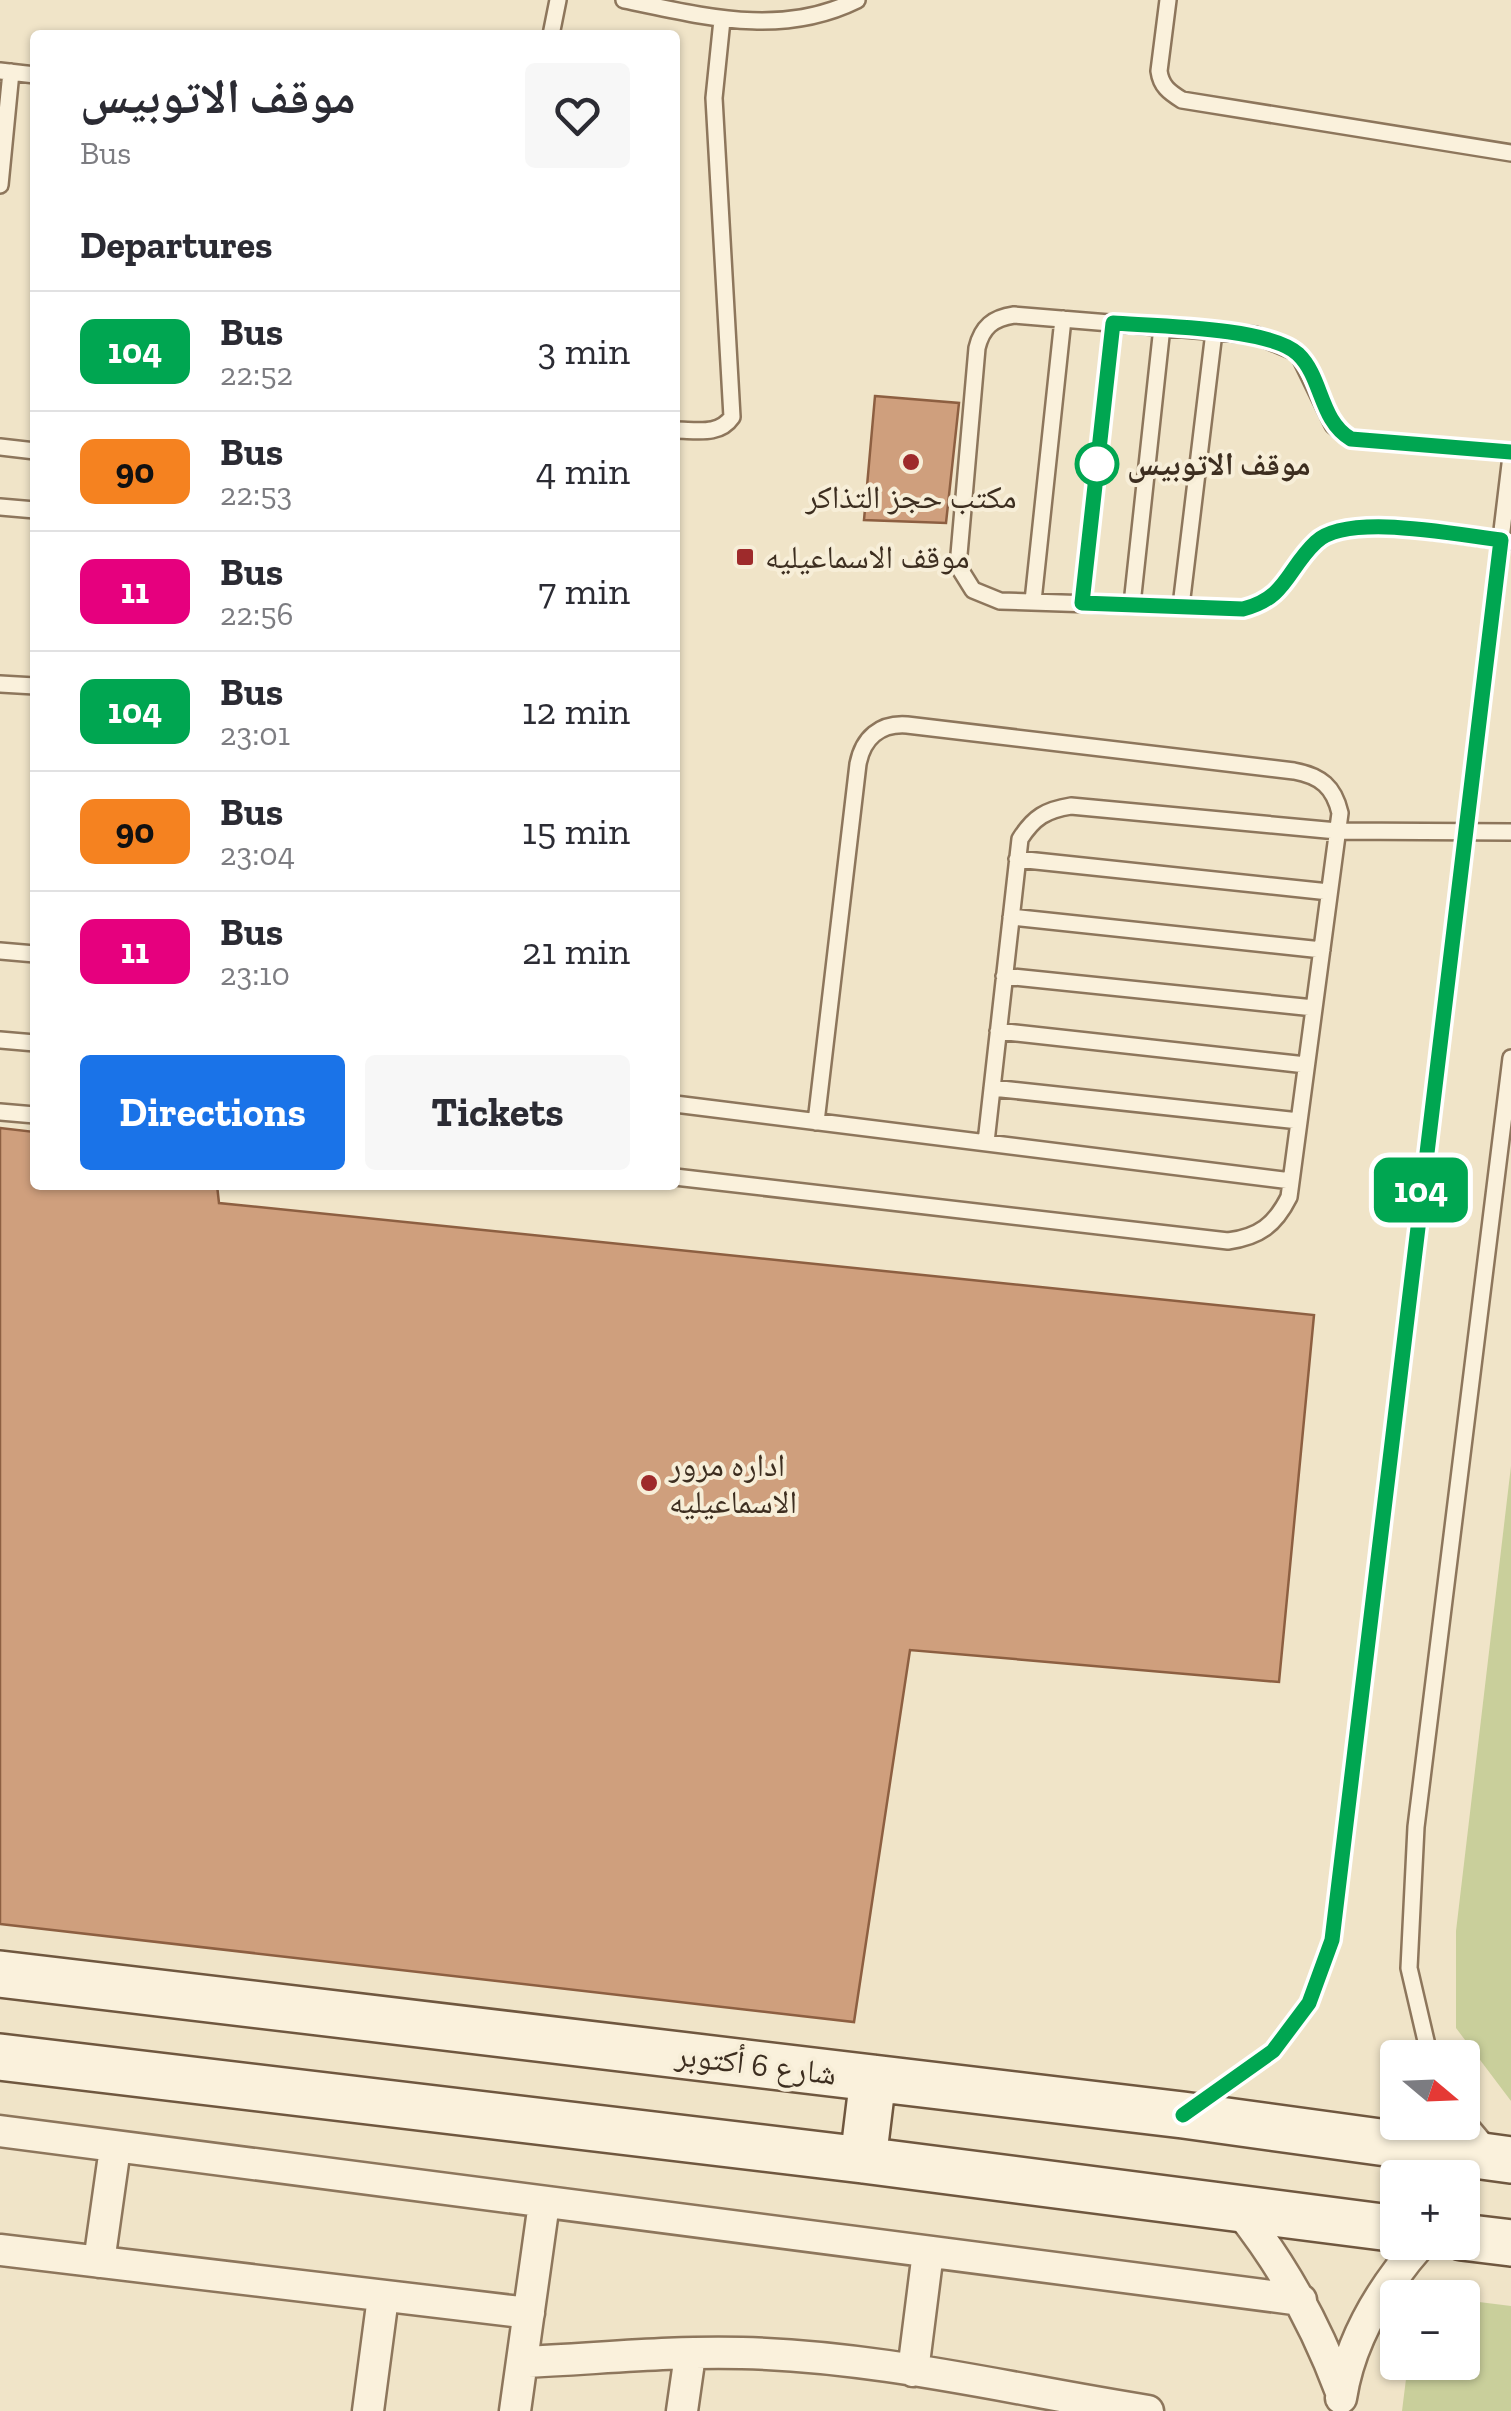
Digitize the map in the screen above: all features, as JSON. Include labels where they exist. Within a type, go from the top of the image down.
[{"type":"street","name":"شارع 6 أكتوبر","points":[[0,1974],[1183,2115],[1504,2159]]},
{"type":"street","points":[[0,2057],[864,2160],[1380,2227]]},
{"type":"street","points":[[864,2160],[873,2078]]},
{"type":"street","points":[[0,2131],[1301,2300]]},
{"type":"street","points":[[100,2262],[115,2148]]},
{"type":"street","points":[[516,2411],[544,2203]]},
{"type":"street","points":[[1239,2210],[1301,2300],[1340,2401]]},
{"type":"street","points":[[1480,2239],[1511,2243]]},
{"type":"street","points":[[0,2250],[529,2314]]},
{"type":"street","points":[[914,2371],[928,2252]]},
{"type":"street","points":[[1340,2401],[1355,2348],[1374,2306],[1407,2260]]},
{"type":"street","points":[[368,2411],[383,2297]]},
{"type":"street","points":[[522,2362],[771,2354],[914,2371],[1038,2403],[1148,2411]]},
{"type":"street","points":[[682,2411],[690,2355]]},
{"type":"lane","points":[[553,30],[558,0]]},
{"type":"lane","points":[[624,0],[722,20],[767,24],[804,20],[858,0]]},
{"type":"lane","points":[[1168,0],[1159,70],[1166,89],[1182,100],[1511,153]]},
{"type":"lane","points":[[680,430],[714,431],[725,427],[732,416],[714,98],[722,20]]},
{"type":"lane","points":[[0,184],[6,72]]},
{"type":"lane","points":[[1183,2115],[1273,2051],[1309,2003],[1332,1940],[1395,1396],[1506,540],[1511,454],[1351,439],[1333,425],[1298,354],[1255,335],[1000,317],[980,335],[958,566],[973,590],[986,597],[1243,609],[1278,594],[1316,542],[1342,529],[1372,526],[1506,540]]},
{"type":"lane","points":[[1032,601],[1063,319]]},
{"type":"lane","points":[[1082,603],[1113,323]]},
{"type":"lane","points":[[1132,604],[1162,327]]},
{"type":"lane","points":[[1182,606],[1214,332]]},
{"type":"lane","points":[[0,448],[30,451]]},
{"type":"lane","points":[[0,507],[30,510]]},
{"type":"lane","points":[[0,684],[30,686]]},
{"type":"lane","points":[[680,1178],[1228,1240],[1248,1238],[1266,1229],[1280,1215],[1289,1197],[1338,831],[1340,813],[1336,796],[1326,783],[1311,774],[896,724],[875,732],[866,741],[858,764],[816,1122]]},
{"type":"lane","points":[[986,1142],[1020,839],[1031,821],[1050,809],[1071,806],[1338,831],[1511,832]]},
{"type":"lane","points":[[1018,859],[1330,892]]},
{"type":"lane","points":[[1011,917],[1322,950]]},
{"type":"lane","points":[[0,952],[30,954]]},
{"type":"lane","points":[[1004,976],[1314,1008]]},
{"type":"lane","points":[[998,1031],[1306,1066]]},
{"type":"lane","points":[[0,1040],[30,1043]]},
{"type":"lane","points":[[1426,2040],[1409,1968],[1416,1828],[1511,1058]]},
{"type":"lane","points":[[992,1088],[1299,1120]]},
{"type":"lane","points":[[680,1105],[1291,1182]]},
{"type":"lane","points":[[0,1112],[30,1115]]},
{"type":"lane","points":[[1480,2134],[1504,2159]]},
{"type":"green space","points":[[1511,1466],[1511,2101],[1480,2060],[1480,2040],[1465,2040],[1456,2028],[1456,1931]]},
{"type":"green space","points":[[1480,2302],[1511,2306],[1511,2411],[1402,2411],[1406,2380],[1480,2380]]},
{"type":"building","name":"مكتب حجز التذاكر","points":[[875,396],[959,403],[946,523],[864,520]]},
{"type":"building","name":"اداره مرور الاسماعيليه","points":[[0,1128],[30,1131],[30,1190],[218,1190],[219,1203],[1314,1315],[1279,1682],[910,1650],[854,2022],[0,1924]]},
{"type":"bus line","name":"104","points":[[1183,2115],[1273,2051],[1309,2003],[1332,1940],[1501,540],[1357,526],[1328,534],[1316,542],[1278,594],[1262,604],[1243,609],[1082,603],[1113,323],[1255,335],[1281,344],[1298,354],[1333,425],[1351,439],[1511,452]]},
{"type":"place","name":"مكتب حجز التذاكر","points":[[911,462]]},
{"type":"place","name":"موقف الاتوبيس","points":[[1097,464]]},
{"type":"place","name":"موقف الاسماعيليه","points":[[745,557]]},
{"type":"place","name":"اداره مرور الاسماعيليه","points":[[649,1483]]}]
